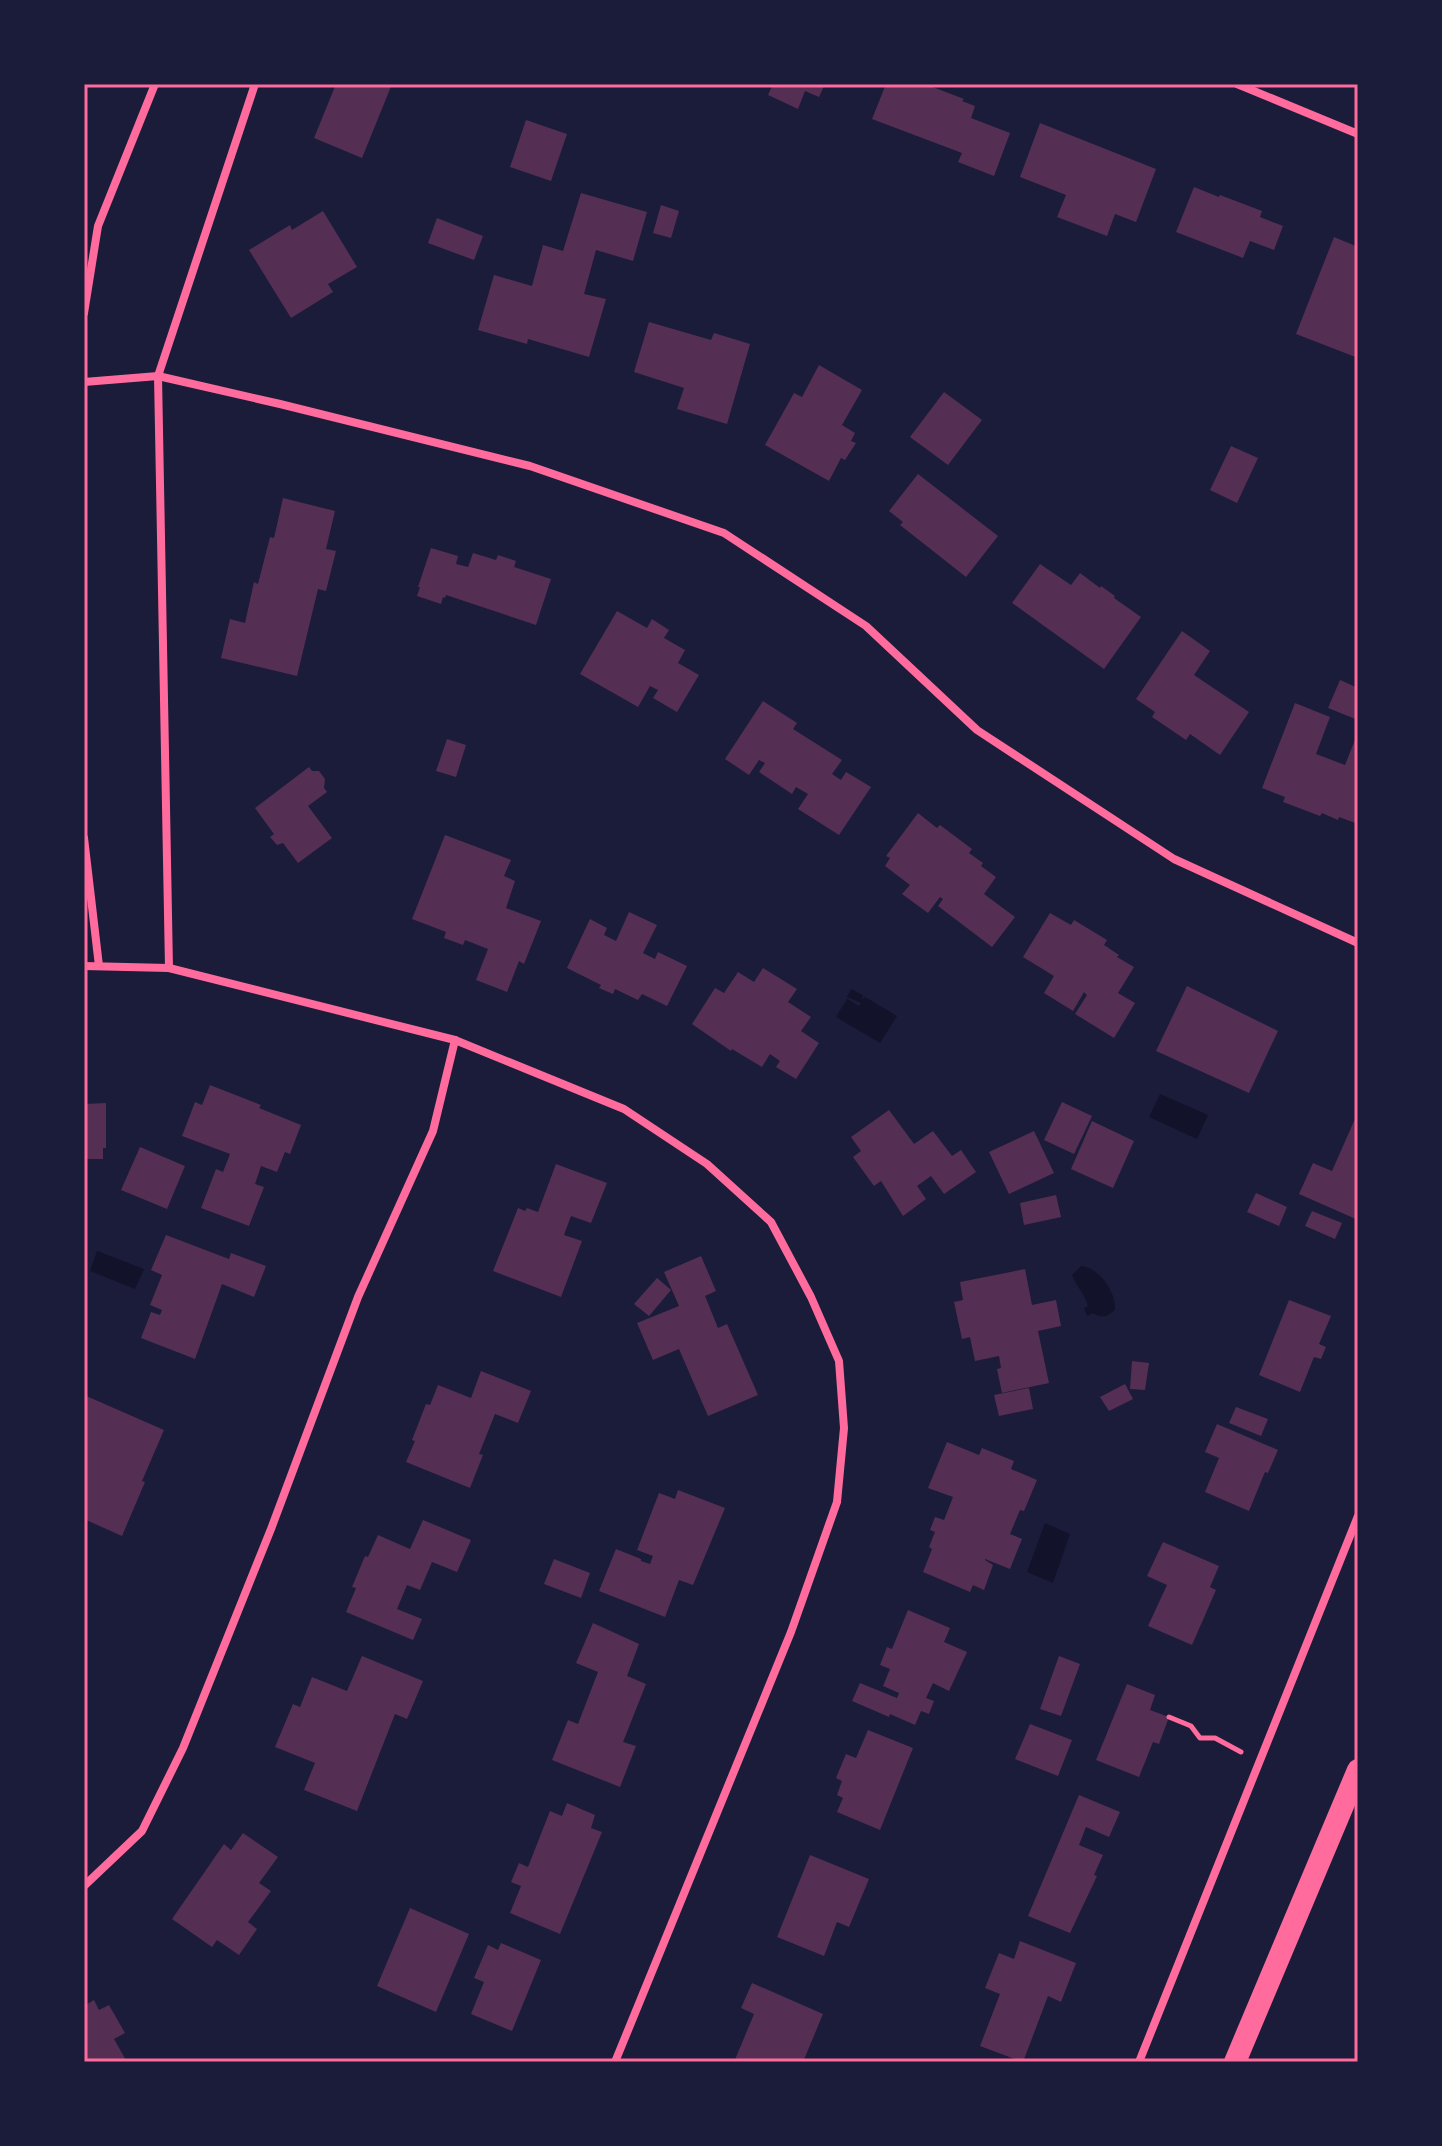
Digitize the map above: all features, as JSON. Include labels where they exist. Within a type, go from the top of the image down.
[{"type":"highway","points":[[1235,2062],[1358,1770]]},
{"type":"street","points":[[84,313],[98,226],[155,84]]},
{"type":"street","points":[[169,968],[158,376],[255,84]]},
{"type":"street","points":[[1237,84],[1358,134]]},
{"type":"street","points":[[84,382],[158,376],[280,404],[530,466],[724,533],[866,626],[977,730],[1174,859],[1358,943]]},
{"type":"street","points":[[84,838],[99,966]]},
{"type":"street","points":[[84,966],[169,968],[455,1040],[624,1109],[707,1164],[771,1222],[811,1297],[839,1361],[844,1428],[837,1502],[791,1632],[615,2062]]},
{"type":"street","points":[[84,1886],[142,1831],[183,1748],[271,1529],[358,1297],[433,1131],[455,1040]]},
{"type":"street","points":[[1139,2062],[1358,1516]]},
{"type":"path","points":[[1169,1717],[1191,1726],[1200,1738],[1215,1738],[1259,1762]]},
{"type":"shaded area","points":[[851,989],[863,995],[862,1000],[865,997],[897,1016],[880,1043],[836,1017],[847,999],[859,1006],[861,1003],[847,997]]},
{"type":"shaded area","points":[[1160,1094],[1208,1115],[1197,1139],[1149,1117]]},
{"type":"shaded area","points":[[97,1251],[144,1269],[135,1289],[90,1271]]},
{"type":"shaded area","points":[[1081,1266],[1100,1276],[1110,1289],[1115,1310],[1102,1317],[1093,1313],[1087,1316],[1084,1308],[1088,1306],[1087,1302],[1072,1275]]},
{"type":"shaded area","points":[[1045,1523],[1070,1534],[1053,1583],[1027,1572]]},
{"type":"building","points":[[336,84],[392,84],[362,158],[314,138]]},
{"type":"building","points":[[773,84],[825,84],[819,97],[805,91],[798,109],[768,95]]},
{"type":"building","points":[[886,84],[924,87],[925,84],[964,99],[962,101],[975,106],[971,118],[1010,133],[994,176],[958,162],[962,153],[872,119]]},
{"type":"building","points":[[526,120],[567,134],[551,181],[510,167]]},
{"type":"building","points":[[1040,123],[1156,169],[1136,222],[1115,214],[1107,236],[1057,217],[1066,195],[1020,177]]},
{"type":"building","points":[[1194,187],[1262,211],[1260,217],[1283,226],[1274,250],[1250,241],[1243,258],[1176,232]]},
{"type":"building","points":[[581,193],[647,212],[633,261],[596,250],[584,294],[606,299],[589,357],[528,339],[527,344],[478,330],[494,275],[532,286],[543,245],[563,251]]},
{"type":"building","points":[[661,205],[679,211],[671,238],[653,233]]},
{"type":"building","points":[[323,211],[357,267],[328,284],[333,292],[291,318],[249,250],[290,225],[292,230]]},
{"type":"building","points":[[437,218],[483,236],[474,260],[428,243]]},
{"type":"building","points":[[1334,237],[1358,247],[1358,358],[1296,334]]},
{"type":"building","points":[[649,322],[711,340],[714,333],[750,344],[727,424],[677,409],[684,388],[634,372]]},
{"type":"building","points":[[819,365],[862,390],[842,425],[855,433],[851,441],[856,443],[845,460],[841,458],[829,481],[765,445],[794,393],[802,397]]},
{"type":"building","points":[[944,392],[982,420],[948,465],[910,437]]},
{"type":"building","points":[[1231,446],[1258,458],[1237,503],[1210,490]]},
{"type":"building","points":[[918,474],[998,536],[966,577],[900,525],[903,522],[889,511]]},
{"type":"building","points":[[283,498],[335,511],[326,549],[336,551],[326,591],[318,589],[297,676],[221,658],[230,619],[245,623],[254,582],[258,584],[270,537],[274,538]]},
{"type":"building","points":[[431,548],[458,556],[456,564],[468,567],[473,553],[496,560],[498,555],[516,561],[514,567],[551,579],[536,625],[446,595],[441,604],[417,596]]},
{"type":"building","points":[[1040,564],[1071,585],[1080,573],[1141,617],[1104,669],[1012,603]]},
{"type":"building","points":[[617,611],[647,628],[652,619],[669,630],[664,638],[685,650],[678,663],[699,675],[677,712],[653,698],[658,690],[650,686],[638,707],[580,674]]},
{"type":"building","points":[[1182,631],[1210,651],[1194,675],[1249,712],[1220,755],[1190,734],[1186,740],[1152,717],[1155,712],[1136,699]]},
{"type":"building","points":[[1340,680],[1358,688],[1358,720],[1328,708]]},
{"type":"building","points":[[763,701],[797,723],[793,729],[842,760],[832,774],[841,780],[846,772],[871,787],[839,835],[798,809],[808,794],[796,787],[792,794],[759,772],[765,763],[759,760],[749,775],[725,759]]},
{"type":"building","points":[[1295,703],[1330,717],[1316,754],[1345,765],[1358,732],[1358,824],[1322,813],[1320,816],[1283,802],[1285,797],[1262,788]]},
{"type":"building","points":[[447,739],[466,745],[456,777],[436,771]]},
{"type":"building","points":[[309,767],[312,771],[319,771],[325,779],[327,792],[308,806],[332,838],[298,863],[283,843],[277,845],[270,837],[274,834],[255,808]]},
{"type":"building","points":[[918,813],[972,849],[969,853],[996,877],[984,894],[1015,917],[992,947],[938,906],[943,899],[940,897],[928,913],[902,894],[910,885],[885,866],[890,858],[886,856]]},
{"type":"building","points":[[445,835],[511,860],[504,876],[515,881],[506,908],[541,921],[524,964],[519,961],[507,992],[476,980],[488,949],[465,940],[463,945],[444,938],[446,932],[412,919]]},
{"type":"building","points":[[629,912],[657,925],[643,953],[655,959],[658,952],[687,966],[667,1006],[642,994],[638,1000],[615,989],[613,994],[567,968],[590,919],[607,928],[604,935],[616,941]]},
{"type":"building","points":[[1050,913],[1071,925],[1074,920],[1107,940],[1104,945],[1134,967],[1118,993],[1135,1003],[1114,1038],[1075,1014],[1087,995],[1084,992],[1073,1011],[1044,993],[1054,976],[1023,957]]},
{"type":"building","points":[[763,968],[797,989],[788,1002],[811,1017],[801,1031],[819,1043],[796,1079],[776,1067],[780,1061],[770,1054],[762,1067],[731,1051],[692,1024],[715,988],[724,993],[738,972],[754,982]]},
{"type":"building","points":[[1187,986],[1278,1031],[1249,1093],[1156,1051]]},
{"type":"building","points":[[210,1085],[301,1125],[290,1154],[285,1152],[277,1172],[261,1166],[255,1184],[264,1187],[249,1226],[201,1208],[216,1169],[223,1172],[230,1154],[182,1136],[195,1102],[202,1105]]},
{"type":"building","points":[[1062,1102],[1092,1116],[1074,1154],[1044,1140]]},
{"type":"building","points":[[106,1103],[106,1148],[103,1148],[103,1159],[84,1159],[84,1104]]},
{"type":"building","points":[[889,1110],[914,1144],[933,1131],[952,1156],[961,1150],[976,1172],[944,1194],[931,1176],[917,1186],[926,1199],[903,1216],[881,1181],[874,1186],[853,1157],[861,1151],[851,1137]]},
{"type":"building","points":[[1358,1112],[1358,1220],[1299,1194],[1313,1163],[1332,1171]]},
{"type":"building","points":[[1092,1121],[1134,1141],[1113,1188],[1071,1169]]},
{"type":"building","points":[[1034,1131],[1054,1173],[1009,1194],[989,1152]]},
{"type":"building","points":[[140,1147],[185,1166],[167,1209],[121,1190]]},
{"type":"building","points":[[556,1164],[607,1183],[591,1223],[571,1216],[564,1235],[582,1241],[561,1297],[493,1271],[518,1208],[538,1212]]},
{"type":"building","points":[[1256,1193],[1287,1207],[1279,1226],[1247,1212]]},
{"type":"building","points":[[1056,1195],[1061,1217],[1024,1225],[1020,1203]]},
{"type":"building","points":[[1312,1211],[1342,1223],[1335,1239],[1305,1226]]},
{"type":"building","points":[[166,1235],[229,1259],[231,1253],[266,1266],[254,1297],[222,1284],[195,1359],[141,1338],[151,1312],[160,1315],[162,1310],[150,1305],[162,1275],[151,1270]]},
{"type":"building","points":[[701,1256],[716,1291],[705,1296],[718,1328],[727,1324],[758,1395],[708,1416],[679,1349],[653,1360],[637,1323],[679,1306],[664,1272]]},
{"type":"building","points":[[1025,1269],[1032,1305],[1056,1300],[1061,1326],[1038,1331],[1049,1383],[1002,1393],[997,1369],[1001,1368],[999,1356],[975,1361],[970,1337],[962,1339],[954,1302],[963,1300],[960,1282]]},
{"type":"building","points":[[657,1278],[671,1290],[649,1316],[634,1304]]},
{"type":"building","points":[[1289,1300],[1331,1316],[1319,1344],[1326,1347],[1321,1359],[1314,1357],[1300,1392],[1259,1375]]},
{"type":"building","points":[[1132,1361],[1149,1363],[1145,1390],[1130,1389]]},
{"type":"building","points":[[481,1371],[531,1391],[518,1423],[495,1414],[470,1488],[406,1462],[426,1404],[430,1405],[438,1385],[471,1398]]},
{"type":"building","points":[[1125,1384],[1133,1399],[1109,1411],[1100,1397]]},
{"type":"building","points":[[1029,1388],[1033,1409],[999,1416],[994,1395]]},
{"type":"building","points":[[84,1395],[164,1430],[122,1536],[84,1519]]},
{"type":"building","points":[[1236,1407],[1268,1419],[1261,1436],[1229,1423]]},
{"type":"building","points":[[1217,1424],[1278,1450],[1249,1511],[1205,1492],[1219,1458],[1205,1452]]},
{"type":"building","points":[[947,1442],[979,1455],[982,1448],[1014,1461],[1011,1469],[1037,1480],[1010,1534],[1022,1539],[1010,1569],[985,1559],[993,1565],[984,1590],[973,1585],[970,1592],[923,1572],[932,1549],[929,1547],[935,1532],[930,1530],[935,1517],[944,1520],[953,1497],[928,1488]]},
{"type":"building","points":[[678,1490],[725,1508],[693,1585],[679,1580],[665,1617],[599,1591],[616,1549],[650,1564],[653,1556],[637,1550],[659,1493],[675,1499]]},
{"type":"building","points":[[423,1520],[471,1540],[457,1572],[432,1562],[420,1590],[407,1585],[397,1609],[422,1619],[413,1640],[346,1612],[356,1588],[352,1587],[378,1535],[410,1549]]},
{"type":"building","points":[[1163,1542],[1219,1566],[1210,1587],[1216,1590],[1192,1645],[1148,1626],[1167,1585],[1147,1576]]},
{"type":"building","points":[[554,1559],[590,1573],[581,1598],[544,1584]]},
{"type":"building","points":[[908,1610],[950,1628],[944,1642],[967,1652],[949,1691],[933,1683],[926,1698],[934,1701],[929,1714],[921,1711],[915,1725],[852,1701],[860,1683],[897,1698],[899,1693],[883,1686],[890,1669],[880,1665],[887,1647],[892,1649]]},
{"type":"building","points":[[593,1623],[639,1644],[627,1676],[646,1684],[623,1742],[636,1746],[620,1787],[552,1760],[568,1720],[578,1724],[598,1672],[576,1663]]},
{"type":"building","points":[[362,1656],[423,1681],[407,1719],[395,1714],[357,1811],[304,1790],[315,1763],[275,1747],[293,1704],[300,1707],[312,1677],[347,1691]]},
{"type":"building","points":[[1059,1656],[1080,1664],[1061,1716],[1040,1709]]},
{"type":"building","points":[[1127,1684],[1155,1695],[1150,1710],[1169,1717],[1159,1744],[1153,1742],[1139,1777],[1096,1760]]},
{"type":"building","points":[[1030,1724],[1072,1740],[1058,1776],[1015,1759]]},
{"type":"building","points":[[868,1730],[913,1748],[880,1830],[837,1812],[843,1798],[837,1795],[842,1781],[836,1778],[846,1754],[856,1758]]},
{"type":"building","points":[[1079,1795],[1120,1812],[1109,1837],[1086,1827],[1079,1845],[1103,1855],[1094,1875],[1097,1876],[1070,1933],[1028,1916]]},
{"type":"building","points":[[567,1803],[595,1815],[591,1828],[602,1832],[560,1934],[510,1913],[521,1886],[511,1882],[519,1863],[528,1867],[550,1811],[562,1816]]},
{"type":"building","points":[[243,1833],[278,1857],[259,1883],[271,1891],[248,1922],[257,1929],[239,1955],[217,1940],[212,1947],[172,1919],[224,1844],[231,1850]]},
{"type":"building","points":[[810,1855],[869,1879],[849,1927],[837,1922],[824,1956],[777,1937]]},
{"type":"building","points":[[410,1908],[469,1934],[436,2012],[377,1986]]},
{"type":"building","points":[[1020,1941],[1076,1963],[1061,2002],[1048,1996],[1023,2062],[980,2046],[1000,1994],[985,1988],[999,1953],[1014,1959]]},
{"type":"building","points":[[501,1943],[541,1960],[512,2031],[471,2014],[484,1982],[474,1978],[488,1945],[498,1950]]},
{"type":"building","points":[[752,1983],[823,2014],[803,2062],[734,2062],[754,2014],[741,2008]]},
{"type":"building","points":[[94,2000],[99,2010],[109,2005],[125,2033],[114,2039],[127,2062],[84,2062],[84,2006]]}]
